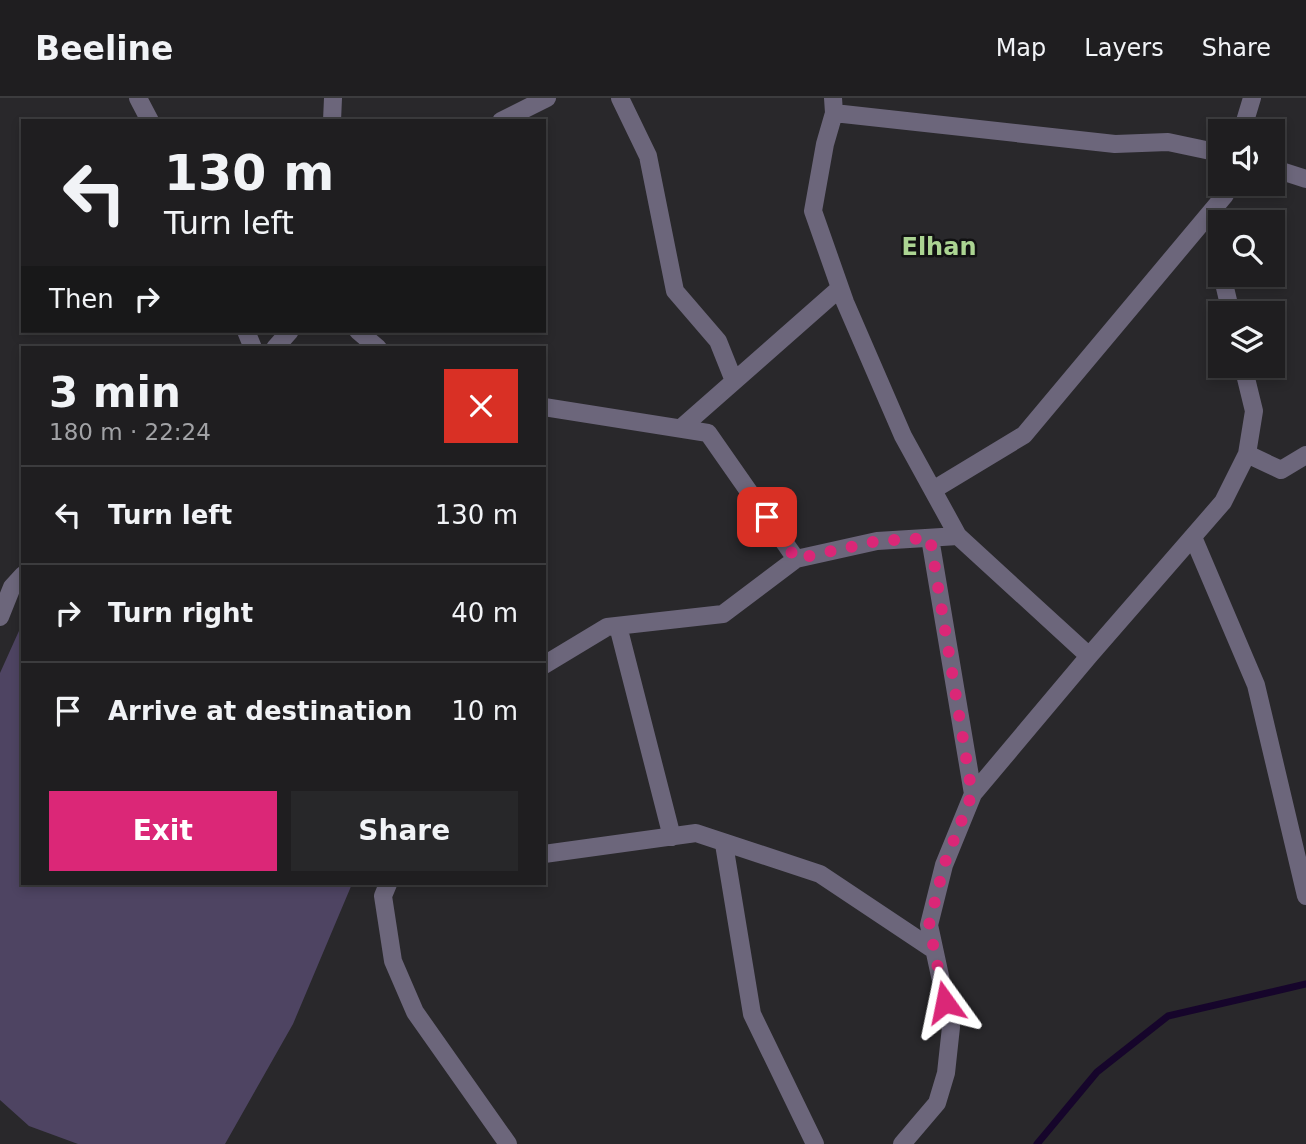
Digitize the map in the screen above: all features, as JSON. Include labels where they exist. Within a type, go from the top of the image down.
[{"type":"street","points":[[138,98],[149,119]]},
{"type":"street","points":[[332,119],[333,98]]},
{"type":"street","points":[[505,119],[547,98]]},
{"type":"street","points":[[620,98],[648,156],[675,291],[718,341],[734,382]]},
{"type":"street","points":[[1246,119],[1252,98]]},
{"type":"street","points":[[1088,656],[958,536],[903,436],[840,288],[813,211],[833,105],[1115,144],[1168,142],[1208,150]]},
{"type":"street","points":[[1285,172],[1306,179]]},
{"type":"street","points":[[933,490],[1024,435],[1220,196]]},
{"type":"street","points":[[681,428],[840,288]]},
{"type":"street","points":[[360,333],[376,346]]},
{"type":"street","points":[[902,1144],[937,1103],[946,1073],[951,1027],[929,925],[944,865],[972,794],[1223,502],[1247,454],[1254,411],[1246,378]]},
{"type":"street","points":[[546,407],[708,433],[796,559]]},
{"type":"street","points":[[1247,454],[1281,470],[1306,455]]},
{"type":"street","points":[[546,664],[607,627],[723,614],[796,559],[877,541],[958,536]]},
{"type":"street","points":[[1193,537],[1256,685],[1306,896]]},
{"type":"street","points":[[930,538],[972,794]]},
{"type":"street","points":[[0,617],[12,587],[21,577]]},
{"type":"street","points":[[618,626],[672,837]]},
{"type":"street","points":[[546,855],[696,834],[820,874],[934,950]]},
{"type":"street","points":[[724,844],[752,1014],[815,1144]]},
{"type":"street","points":[[388,885],[383,896],[393,961],[415,1012],[508,1144]]},
{"type":"shaded area","points":[[21,626],[21,885],[352,885],[293,1024],[225,1144],[78,1144],[29,1126],[0,1100],[0,673]]},
{"type":"waterway","points":[[1037,1144],[1097,1072],[1168,1016],[1306,984]]},
{"type":"district","name":"Elhan","points":[[939,247]]},
{"type":"route","points":[[767,517],[796,559],[877,541],[930,538],[972,794],[944,865],[929,925],[945,1002]]}]
